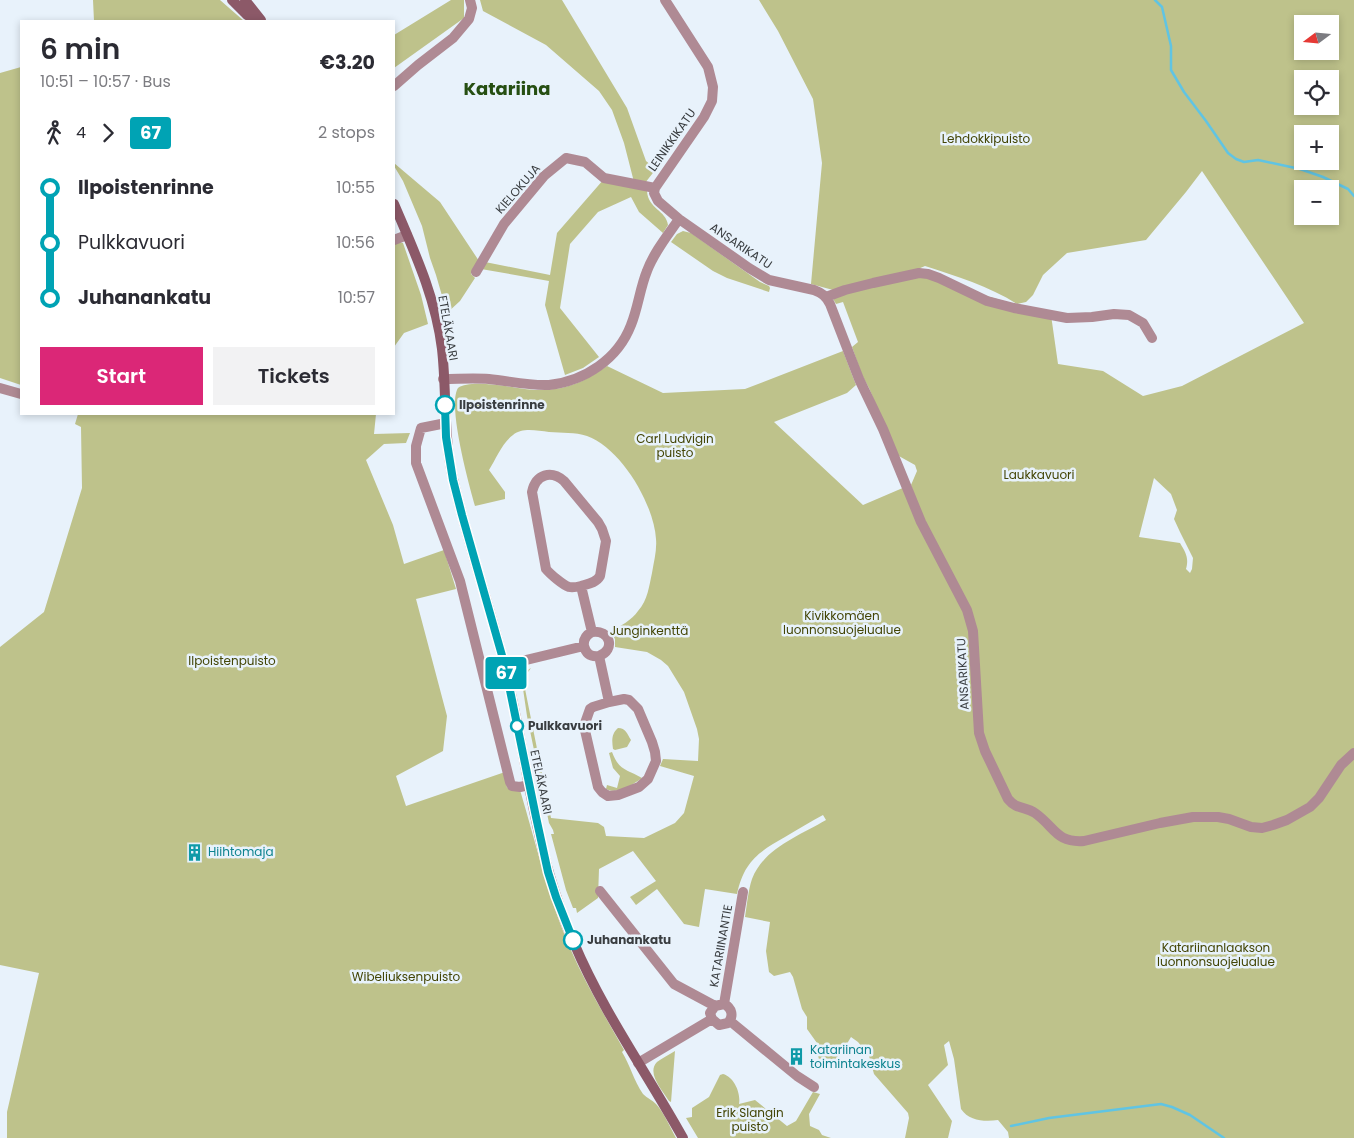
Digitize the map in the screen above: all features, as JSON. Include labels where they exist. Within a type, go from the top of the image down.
[{"type":"main road","points":[[232,0],[256,20]]},
{"type":"main road","points":[[245,0],[261,20]]},
{"type":"main road","name":"ETELÄKAARI","points":[[395,206],[424,277],[432,302],[442,350],[446,424],[453,480],[505,666],[548,872],[565,922],[582,962],[611,1017],[683,1138]]},
{"type":"street","points":[[395,85],[453,38],[469,20],[472,8],[470,0]]},
{"type":"street","name":"LEINIKKIKATU","points":[[655,188],[704,118],[712,101],[713,87],[708,67],[665,0]]},
{"type":"street","name":"KIELOKUJA","points":[[476,272],[504,224],[544,176],[566,158],[585,162],[604,178],[655,188]]},
{"type":"street","name":"ANSARIKATU","points":[[655,188],[654,193],[658,201],[679,219],[763,277],[776,282],[814,290],[826,297],[834,311],[859,380],[883,429],[921,522],[967,610],[973,631],[979,733],[985,751],[1012,804],[1034,812],[1061,837],[1076,842],[1169,821],[1193,818],[1218,817],[1262,828],[1287,820],[1310,807],[1319,798],[1341,765],[1354,753]]},
{"type":"street","points":[[443,379],[488,379],[547,385],[576,379],[602,364],[615,352],[631,327],[650,263],[679,219]]},
{"type":"street","points":[[395,240],[407,235]]},
{"type":"street","points":[[826,297],[873,283],[919,273],[928,274],[987,301],[1014,308],[1067,318],[1114,314],[1129,315],[1143,323],[1152,338]]},
{"type":"street","points":[[0,388],[20,394]]},
{"type":"street","points":[[446,424],[421,428],[416,446],[416,463],[460,581],[510,782],[512,786],[529,785]]},
{"type":"street","points":[[546,475],[558,476],[564,481],[598,522],[605,536],[606,541],[600,576],[592,583],[581,586],[571,588],[546,569],[532,492],[537,481],[546,475]]},
{"type":"street","points":[[581,586],[592,632]]},
{"type":"street","points":[[592,632],[601,632],[608,641],[606,652],[595,657],[588,653],[583,643],[586,636],[592,632]]},
{"type":"street","points":[[505,666],[584,646]]},
{"type":"street","points":[[599,656],[610,702]]},
{"type":"street","points":[[624,699],[638,709],[656,756],[654,766],[645,783],[613,796],[608,796],[598,787],[584,729],[590,709],[610,702],[624,699]]},
{"type":"street","points":[[600,891],[674,984],[730,1008],[732,1014],[730,1021],[722,1025],[716,1024],[712,1020],[711,1012],[720,1005]]},
{"type":"street","name":"KATARIINANTIE","points":[[720,1005],[744,892]]},
{"type":"street","points":[[638,1063],[712,1020]]},
{"type":"street","points":[[730,1021],[797,1076],[814,1087]]},
{"type":"green space","points":[[93,0],[220,0],[243,20],[94,20]]},
{"type":"green space","points":[[451,0],[464,0],[464,18],[395,67],[395,34]]},
{"type":"green space","points":[[480,0],[562,0],[627,108],[646,161],[656,169],[645,183],[634,182],[624,143],[612,110],[599,91],[546,45],[483,11]]},
{"type":"green space","points":[[759,0],[1354,0],[1354,1138],[1009,1138],[1008,1132],[998,1120],[978,1120],[968,1116],[961,1109],[954,1059],[949,1041],[944,1045],[948,1065],[928,1085],[952,1121],[948,1138],[905,1138],[909,1118],[908,1113],[874,1074],[869,1056],[858,1042],[851,1037],[829,1068],[819,1062],[817,1043],[807,1029],[807,1017],[802,1009],[793,977],[790,972],[774,976],[769,972],[766,951],[770,922],[745,917],[752,879],[758,868],[765,859],[783,844],[826,820],[823,815],[775,842],[760,853],[748,866],[737,894],[705,889],[699,927],[684,924],[657,889],[636,905],[630,897],[656,881],[633,851],[599,869],[598,898],[577,913],[576,908],[573,908],[566,890],[551,834],[554,834],[549,823],[527,716],[522,682],[523,673],[531,668],[523,679],[551,818],[598,823],[604,827],[606,836],[644,838],[675,823],[684,813],[694,776],[660,766],[663,759],[698,761],[699,739],[697,729],[684,692],[668,666],[647,652],[615,647],[615,639],[611,632],[633,617],[646,598],[656,551],[654,525],[634,479],[612,452],[600,442],[587,436],[573,433],[530,430],[521,431],[513,435],[502,447],[489,470],[505,492],[505,499],[475,506],[457,427],[455,397],[458,388],[465,385],[484,384],[535,390],[554,389],[582,381],[607,366],[663,393],[745,389],[843,351],[856,385],[847,393],[774,422],[863,505],[905,487],[968,621],[981,722],[976,633],[924,524],[911,485],[917,471],[915,465],[897,455],[862,375],[852,347],[858,342],[843,302],[836,304],[832,297],[912,278],[927,278],[1051,315],[1058,364],[1103,371],[1143,396],[1182,386],[1304,323],[1202,171],[1146,240],[1067,253],[1043,275],[1033,295],[1026,302],[1017,304],[984,287],[925,266],[911,272],[833,290],[811,284],[822,163],[813,99],[778,31]],"holes":[[[1154,478],[1171,494],[1177,510],[1174,519],[1193,558],[1190,573],[1186,569],[1186,556],[1180,543],[1139,537]]]},
{"type":"green space","points":[[20,67],[20,385],[0,378],[0,73]]},
{"type":"green space","points":[[395,164],[440,202],[479,261],[471,274],[475,278],[460,301],[447,313],[422,226],[403,181],[395,168]]},
{"type":"green space","points":[[604,179],[647,191],[650,202],[664,216],[668,225],[663,233],[639,212],[631,197],[598,212],[570,244],[560,308],[599,357],[583,368],[565,375],[545,305],[549,281],[481,269],[485,262],[550,275],[557,233]]},
{"type":"green space","points":[[683,231],[691,233],[760,282],[769,286],[769,292],[727,278],[713,271],[671,242],[677,234]]},
{"type":"green space","points":[[403,243],[421,295],[428,324],[404,333],[395,346],[395,244]]},
{"type":"green space","points":[[78,415],[376,415],[374,434],[410,433],[406,443],[384,444],[366,460],[393,525],[404,564],[444,550],[456,589],[416,599],[447,716],[443,751],[396,776],[406,806],[505,772],[507,788],[520,790],[549,890],[570,948],[624,1050],[622,1052],[640,1089],[659,1108],[676,1138],[7,1138],[7,1112],[39,973],[0,965],[0,647],[44,612],[82,488],[81,427],[75,424]]},
{"type":"green space","points":[[618,728],[625,730],[631,740],[627,747],[615,750],[613,749],[613,738]]},
{"type":"green space","points":[[612,752],[621,766],[642,778],[620,790],[611,791],[606,789],[607,785],[617,788],[620,776],[613,768],[609,753]]},
{"type":"green space","points":[[675,1051],[671,1102],[654,1077],[653,1071],[657,1062]]},
{"type":"green space","name":"Erik Slangin puisto","points":[[723,1074],[730,1078],[736,1086],[739,1104],[755,1100],[787,1126],[796,1121],[813,1092],[820,1094],[809,1114],[810,1126],[819,1130],[822,1135],[831,1138],[698,1138],[686,1118],[692,1117],[692,1108],[709,1097],[720,1075]]},
{"type":"waterway","points":[[1155,0],[1162,7],[1171,46],[1171,70],[1184,92],[1228,153],[1244,162],[1258,160],[1300,169],[1348,189],[1354,196]]},
{"type":"waterway","points":[[1011,1126],[1049,1118],[1161,1104],[1190,1115],[1224,1138]]},
{"type":"bus line","name":"67","points":[[445,405],[446,437],[453,480],[505,666],[548,872],[573,940]]},
{"type":"place","name":"Ilpoistenrinne","points":[[445,405]]},
{"type":"place","name":"Pulkkavuori","points":[[517,726]]},
{"type":"place","name":"Hiihtomaja","points":[[194,852]]},
{"type":"place","name":"Juhanankatu","points":[[573,940]]},
{"type":"place","name":"Katariinan toimintakeskus","points":[[796,1057]]},
{"type":"district","name":"Katariina","points":[[507,89]]},
{"type":"park label","name":"Lehdokkipuisto","points":[[986,139]]},
{"type":"park label","name":"Carl Ludvigin puisto","points":[[675,446]]},
{"type":"park label","name":"Laukkavuori","points":[[1039,475]]},
{"type":"park label","name":"Kivikkomäen luonnonsuojelualue","points":[[842,623]]},
{"type":"park label","name":"Junginkenttä","points":[[649,631]]},
{"type":"park label","name":"Ilpoistenpuisto","points":[[232,661]]},
{"type":"park label","name":"Katariinanlaakson luonnonsuojelualue","points":[[1216,955]]},
{"type":"park label","name":"Wibeliuksenpuisto","points":[[406,977]]}]
